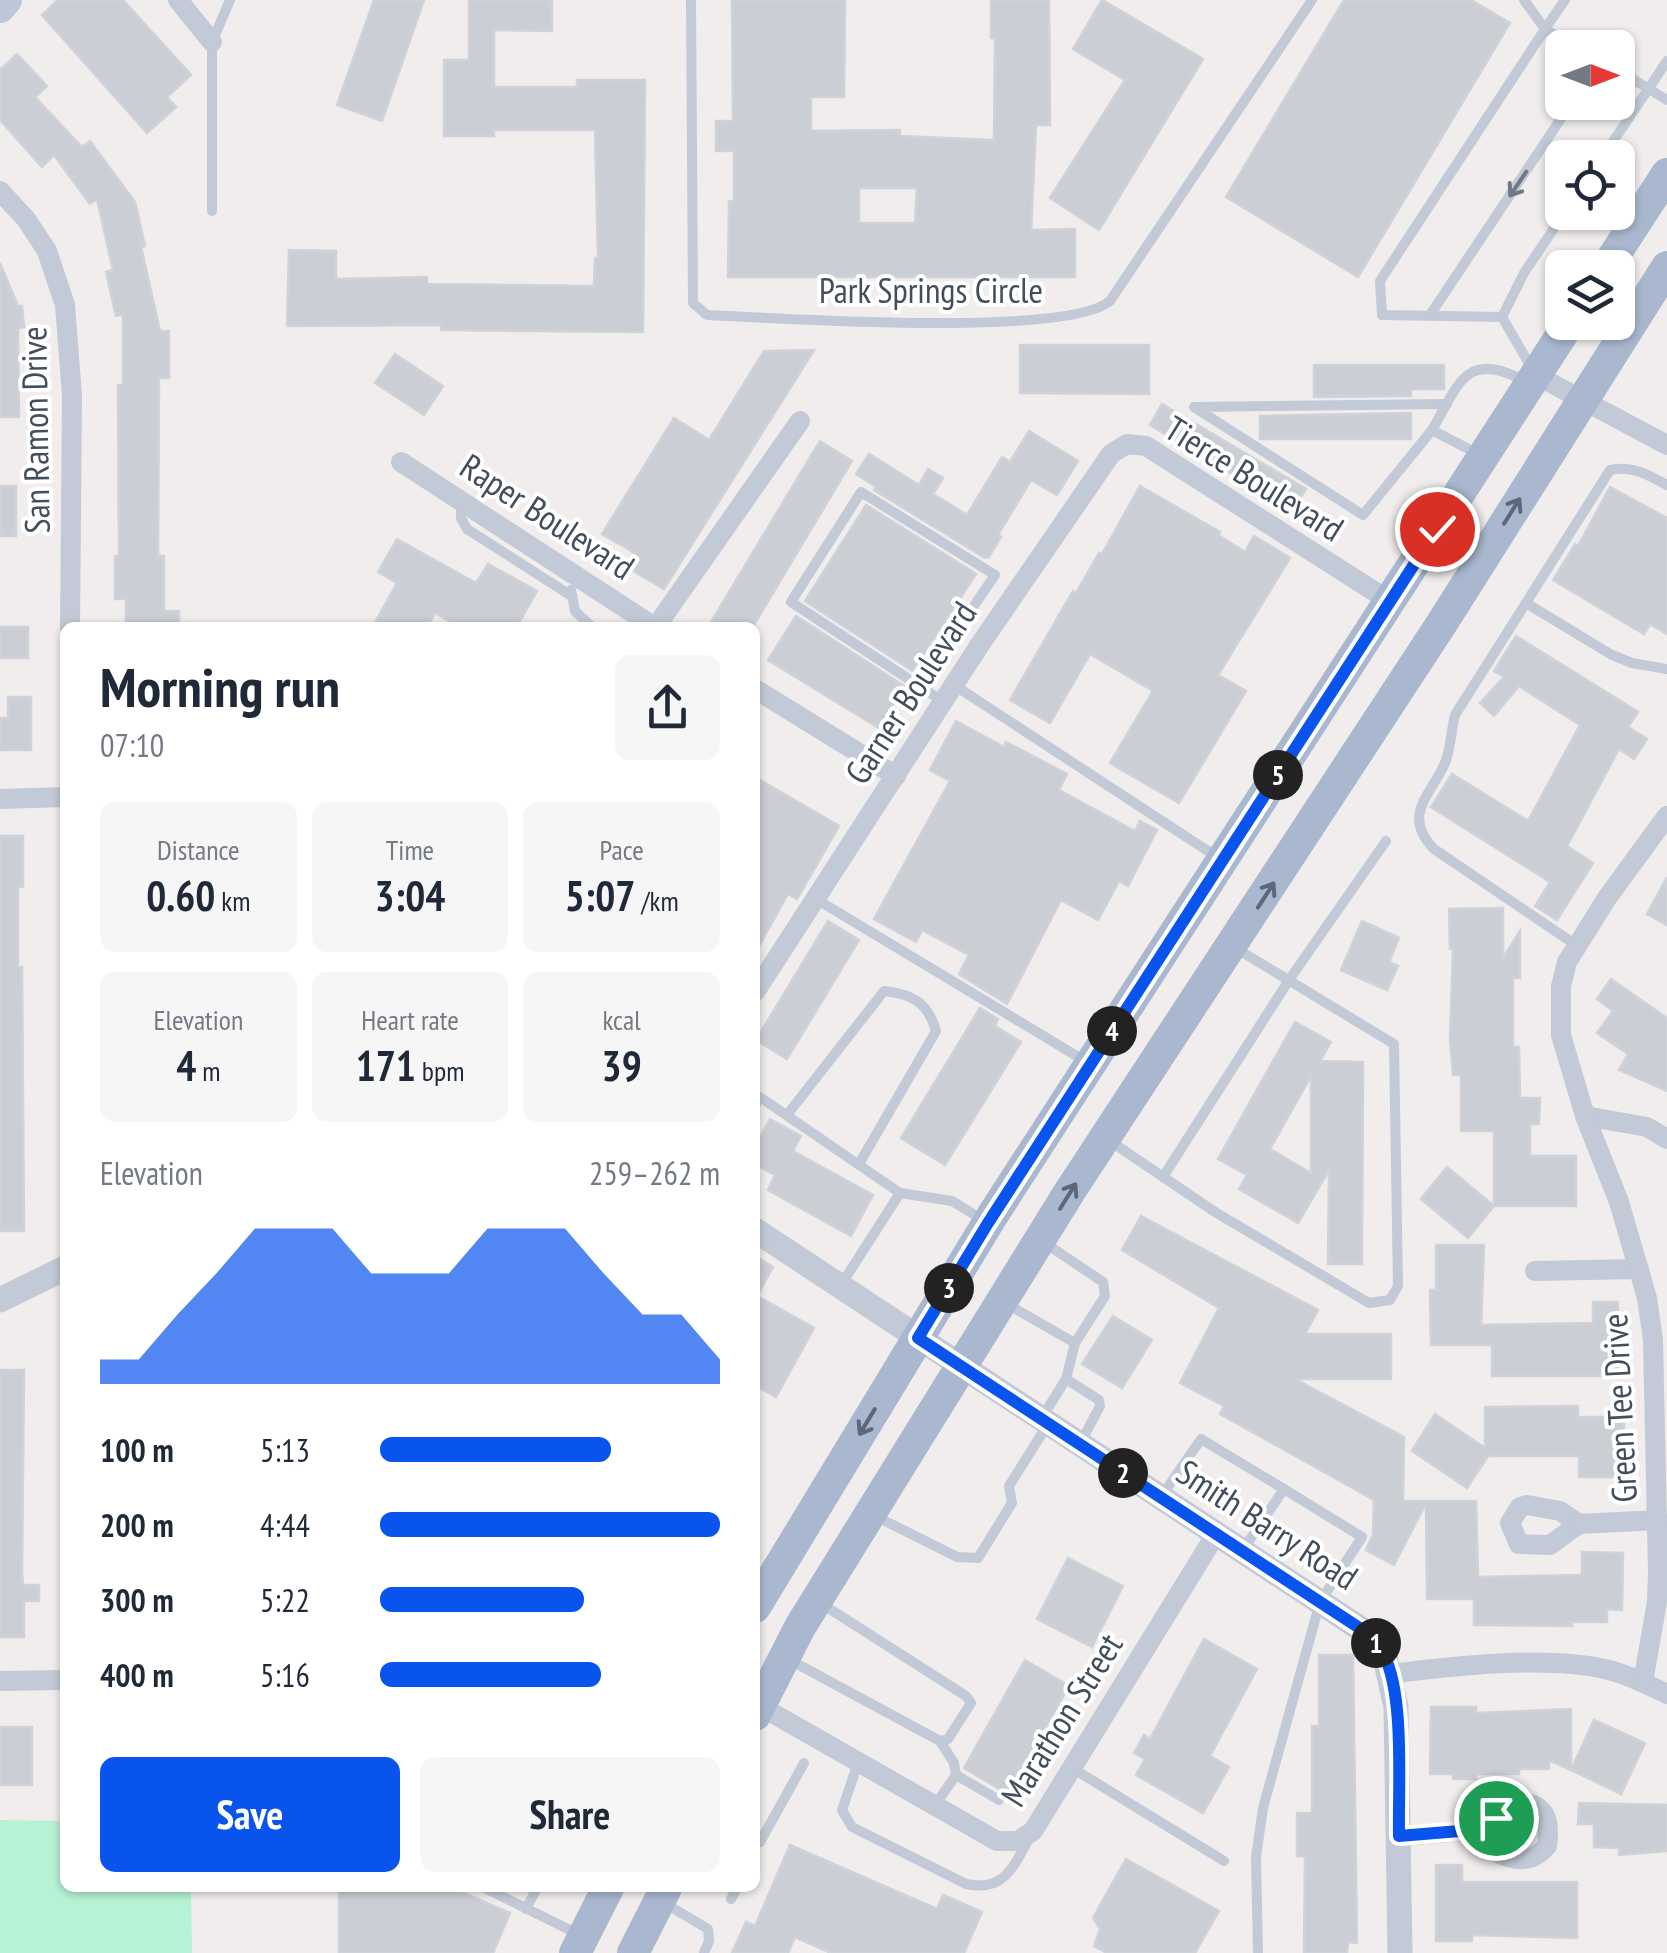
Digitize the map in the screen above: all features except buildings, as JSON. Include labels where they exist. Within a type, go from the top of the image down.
[{"type":"main road","points":[[0,8],[7,0]]},
{"type":"main road","points":[[1618,250],[1667,174]]},
{"type":"main road","points":[[760,1705],[816,1601],[1001,1300],[1442,623],[1582,400],[1661,287]]},
{"type":"main road","points":[[760,1599],[988,1223],[1559,340]]},
{"type":"main road","points":[[579,1945],[606,1892]]},
{"type":"main road","points":[[633,1953],[663,1894]]},
{"type":"street","points":[[178,0],[212,42]]},
{"type":"street","name":"San Ramon Drive","points":[[0,190],[47,250],[65,304],[72,396],[70,622]]},
{"type":"street","points":[[1534,380],[1582,400],[1667,445]]},
{"type":"street","points":[[659,622],[800,421]]},
{"type":"street","name":"Garner Boulevard","points":[[760,984],[949,693],[1111,454],[1127,444],[1135,444]]},
{"type":"street","name":"Tierce Boulevard","points":[[1135,444],[1146,446],[1390,602]]},
{"type":"street","name":"Raper Boulevard","points":[[401,462],[461,500],[572,584],[646,622]]},
{"type":"street","points":[[760,691],[896,776]]},
{"type":"street","points":[[0,798],[60,797]]},
{"type":"street","name":"Green Tee Drive","points":[[1642,1682],[1662,1571],[1660,1339],[1619,1202],[1586,1116],[1561,1034],[1561,986],[1567,962],[1607,898],[1667,816]]},
{"type":"street","points":[[1586,1116],[1646,1127],[1667,1139]]},
{"type":"street","name":"Smith Barry Road","points":[[760,1233],[1320,1602],[1376,1643],[1386,1658],[1396,1707],[1400,1953]]},
{"type":"street","points":[[1535,1271],[1639,1269]]},
{"type":"street","points":[[0,1300],[60,1270]]},
{"type":"street","points":[[1579,1524],[1659,1520]]},
{"type":"street","name":"Marathon Street","points":[[760,1713],[858,1762],[996,1840],[1018,1840],[1033,1831],[1216,1534]]},
{"type":"street","points":[[1390,1674],[1508,1664],[1579,1666],[1608,1670],[1667,1694]]},
{"type":"street","points":[[0,1681],[60,1680]]},
{"type":"street","points":[[1399,1836],[1496,1828]]},
{"type":"lane","points":[[212,211],[212,42],[230,0]]},
{"type":"lane","name":"Park Springs Circle","points":[[691,0],[693,303],[707,316],[887,322],[1044,320],[1101,309],[1110,302],[1312,0]]},
{"type":"lane","points":[[1524,0],[1545,29]]},
{"type":"lane","points":[[1502,316],[1382,315],[1380,281],[1566,0]]},
{"type":"lane","points":[[1614,140],[1667,62]]},
{"type":"lane","points":[[1635,80],[1667,100]]},
{"type":"lane","points":[[1430,316],[1560,120]]},
{"type":"lane","points":[[1502,316],[1552,230]]},
{"type":"lane","points":[[1502,316],[1534,380]]},
{"type":"lane","points":[[1447,404],[1194,407],[1364,515],[1432,430],[1465,377],[1477,368],[1504,370],[1534,380]]},
{"type":"lane","points":[[1432,430],[1484,457]]},
{"type":"lane","points":[[1577,946],[1434,849],[1423,838],[1420,806],[1445,762],[1455,715],[1610,470],[1622,467],[1643,472],[1667,485]]},
{"type":"lane","points":[[919,686],[995,575],[861,492],[791,602],[919,686],[949,693],[1222,860]]},
{"type":"lane","points":[[572,584],[575,611],[587,622]]},
{"type":"lane","points":[[1526,603],[1612,655],[1667,669]]},
{"type":"lane","points":[[1164,1177],[1289,980],[1386,841]]},
{"type":"lane","points":[[816,899],[1090,1065]]},
{"type":"lane","points":[[1106,1138],[1214,1212],[1369,1303],[1390,1300],[1398,1286],[1394,1044],[1232,946]]},
{"type":"lane","points":[[788,1114],[884,991],[907,994],[930,1010],[936,1032],[860,1164]]},
{"type":"lane","points":[[760,1096],[900,1193],[952,1201],[988,1223]]},
{"type":"lane","points":[[840,1287],[900,1193]]},
{"type":"lane","points":[[870,1514],[957,1558],[978,1558],[1012,1503],[1009,1486],[1066,1379],[1075,1343],[1105,1296],[1103,1282],[1040,1240]]},
{"type":"lane","points":[[1001,1300],[1075,1343]]},
{"type":"lane","points":[[1066,1379],[1099,1400],[1100,1406],[1079,1445]]},
{"type":"lane","points":[[1160,1498],[1201,1439],[1362,1537],[1320,1602],[1263,1808],[1256,1858],[1258,1953]]},
{"type":"lane","points":[[1242,1552],[1284,1489]]},
{"type":"lane","points":[[816,1601],[966,1696],[970,1703],[948,1740],[940,1741]]},
{"type":"lane","points":[[785,1657],[940,1741],[954,1764],[956,1776],[935,1806]]},
{"type":"lane","points":[[858,1762],[842,1810],[852,1828],[966,1884],[983,1888],[1008,1874],[1033,1831]]},
{"type":"lane","points":[[760,1840],[804,1763]]},
{"type":"lane","points":[[1072,1768],[1224,1861]]},
{"type":"lane","points":[[956,1776],[999,1800]]},
{"type":"lane","points":[[493,1892],[579,1945]]},
{"type":"lane","points":[[526,1909],[535,1892]]},
{"type":"lane","points":[[732,1899],[735,1892]]},
{"type":"lane","points":[[663,1894],[708,1929],[704,1953]]},
{"type":"green space","points":[[0,1820],[60,1821],[60,1892],[191,1892],[192,1953],[0,1953]]},
{"type":"route","points":[[1437,529],[988,1223],[918,1338],[1364,1631],[1376,1643],[1386,1658],[1396,1707],[1399,1836],[1496,1828],[1496,1818]]}]
